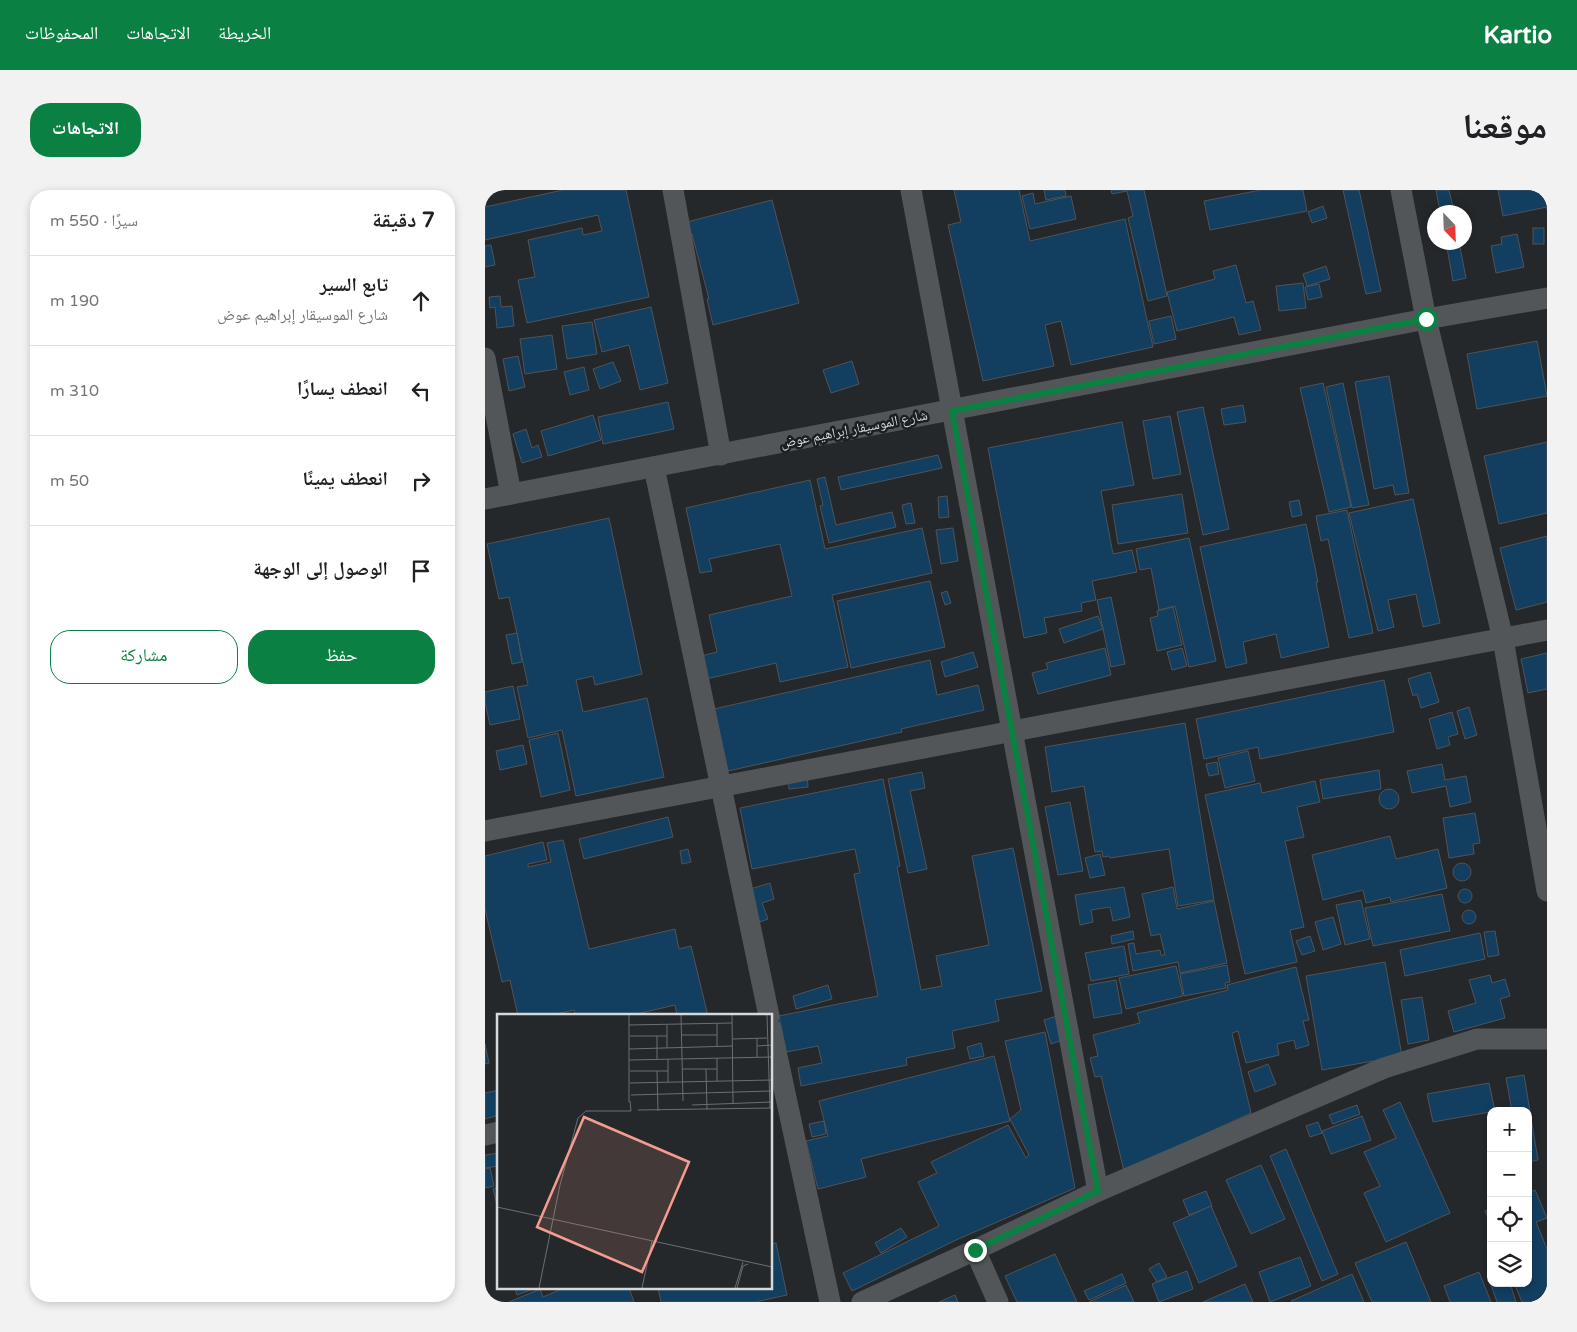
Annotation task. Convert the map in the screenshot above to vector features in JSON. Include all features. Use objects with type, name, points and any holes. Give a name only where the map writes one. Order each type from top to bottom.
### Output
[{"type":"street","points":[[673,190],[721,455]]},
{"type":"street","points":[[911,190],[1098,1191]]},
{"type":"street","points":[[1401,190],[1426,319],[1503,639],[1547,891]]},
{"type":"street","name":"شارع الموسيقار إبراهيم عوض","points":[[485,500],[1426,319],[1547,298]]},
{"type":"street","points":[[485,358],[511,494]]},
{"type":"street","points":[[654,467],[769,1014]]},
{"type":"street","points":[[485,831],[1547,630]]},
{"type":"street","points":[[862,1302],[1098,1191],[1384,1068],[1477,1039],[1547,1039]]},
{"type":"street","points":[[773,1045],[777,1080],[830,1302]]},
{"type":"street","points":[[975,1250],[998,1302]]},
{"type":"building","points":[[563,190],[626,190],[649,297],[527,323],[518,280],[535,277],[528,240],[582,228],[583,235],[602,231],[598,215],[485,240],[485,207]]},
{"type":"building","points":[[954,190],[1019,190],[1030,241],[1125,219],[1153,347],[1071,365],[1061,321],[1045,325],[1054,366],[983,381],[948,225],[961,222]]},
{"type":"building","points":[[1044,190],[1065,190],[1066,196],[1046,200]]},
{"type":"building","points":[[1111,190],[1144,190],[1167,296],[1148,301],[1128,218],[1133,216],[1127,191],[1112,194]]},
{"type":"building","points":[[1261,190],[1303,190],[1307,211],[1210,230],[1204,201]]},
{"type":"building","points":[[1343,190],[1359,190],[1381,291],[1366,294]]},
{"type":"building","points":[[1436,190],[1449,190],[1452,205],[1439,205]]},
{"type":"building","points":[[1498,190],[1547,190],[1547,207],[1503,216]]},
{"type":"building","points":[[1033,193],[1035,204],[1071,196],[1076,219],[1030,229],[1022,196]]},
{"type":"building","points":[[772,200],[799,303],[713,325],[707,299],[709,299],[692,234],[690,235],[687,222]]},
{"type":"building","points":[[1323,206],[1327,218],[1312,223],[1308,212]]},
{"type":"building","points":[[1533,228],[1544,228],[1544,244],[1533,244]]},
{"type":"building","points":[[1517,234],[1524,267],[1496,273],[1491,246],[1502,244],[1501,237]]},
{"type":"building","points":[[491,245],[495,265],[485,267],[485,246]]},
{"type":"building","points":[[1447,250],[1461,250],[1466,278],[1453,281]]},
{"type":"building","points":[[1236,265],[1246,303],[1253,301],[1261,330],[1239,335],[1234,317],[1177,331],[1167,292],[1215,279],[1213,271]]},
{"type":"building","points":[[1326,266],[1330,279],[1307,286],[1303,274]]},
{"type":"building","points":[[1303,283],[1306,308],[1279,311],[1276,286]]},
{"type":"building","points":[[1319,284],[1322,297],[1308,300],[1305,287]]},
{"type":"building","points":[[500,296],[501,307],[512,306],[514,326],[497,328],[495,307],[490,308],[489,297]]},
{"type":"building","points":[[651,307],[668,383],[640,390],[629,345],[602,352],[594,320]]},
{"type":"building","points":[[1171,316],[1176,339],[1154,344],[1149,321]]},
{"type":"building","points":[[592,322],[597,354],[567,359],[562,326]]},
{"type":"building","points":[[552,335],[557,369],[525,374],[520,339]]},
{"type":"building","points":[[1537,341],[1547,396],[1477,409],[1467,354]]},
{"type":"building","points":[[518,356],[525,387],[509,391],[503,359]]},
{"type":"building","points":[[852,361],[859,384],[831,393],[823,370]]},
{"type":"building","points":[[613,362],[621,381],[600,389],[593,369]]},
{"type":"building","points":[[584,367],[589,390],[570,395],[564,372]]},
{"type":"building","points":[[1389,376],[1409,493],[1395,495],[1393,485],[1374,489],[1355,382]]},
{"type":"building","points":[[1323,383],[1351,507],[1329,512],[1300,388]]},
{"type":"building","points":[[1343,383],[1369,505],[1352,508],[1326,387]]},
{"type":"building","points":[[668,402],[674,429],[603,444],[598,417]]},
{"type":"building","points":[[1243,405],[1246,422],[1224,425],[1221,409]]},
{"type":"building","points":[[1203,407],[1229,529],[1203,535],[1177,412]]},
{"type":"building","points":[[593,415],[601,440],[548,456],[541,431]]},
{"type":"building","points":[[1170,416],[1181,474],[1153,479],[1143,421]]},
{"type":"building","points":[[1122,422],[1134,485],[1101,491],[1113,554],[1132,550],[1137,572],[1092,581],[1096,600],[1081,603],[1082,611],[1044,618],[1047,633],[1024,638],[988,448]]},
{"type":"building","points":[[526,429],[532,448],[538,445],[542,457],[522,463],[513,434]]},
{"type":"building","points":[[1547,442],[1547,513],[1499,524],[1484,456]]},
{"type":"building","points":[[938,455],[942,468],[841,490],[838,477]]},
{"type":"building","points":[[825,477],[836,525],[892,512],[896,527],[829,543],[820,506],[823,505],[817,479]]},
{"type":"building","points":[[810,480],[825,549],[922,528],[932,573],[832,595],[848,667],[780,682],[776,663],[706,679],[701,656],[717,652],[709,615],[792,596],[780,544],[709,559],[712,571],[700,573],[686,508]]},
{"type":"building","points":[[1182,494],[1188,533],[1118,544],[1112,505]]},
{"type":"building","points":[[947,496],[949,517],[939,518],[938,497]]},
{"type":"building","points":[[1413,499],[1440,623],[1423,627],[1416,594],[1388,600],[1394,627],[1378,631],[1349,513]]},
{"type":"building","points":[[1299,500],[1302,515],[1292,517],[1289,502]]},
{"type":"building","points":[[911,503],[915,523],[906,524],[902,505]]},
{"type":"building","points":[[1347,510],[1373,633],[1349,638],[1328,539],[1321,541],[1316,516]]},
{"type":"building","points":[[609,518],[642,674],[595,685],[593,676],[576,680],[583,712],[647,698],[664,777],[576,796],[562,730],[528,738],[517,687],[528,685],[509,597],[499,599],[487,544]]},
{"type":"building","points":[[1306,524],[1329,647],[1281,658],[1276,634],[1243,642],[1247,663],[1226,668],[1200,547]]},
{"type":"building","points":[[953,528],[958,561],[941,564],[936,530]]},
{"type":"building","points":[[1547,536],[1547,602],[1516,610],[1500,548]]},
{"type":"building","points":[[1189,538],[1216,661],[1189,667],[1175,606],[1159,610],[1151,568],[1140,570],[1136,549]]},
{"type":"building","points":[[930,581],[945,647],[851,668],[837,601]]},
{"type":"building","points":[[947,591],[951,603],[945,605],[941,593]]},
{"type":"building","points":[[1111,597],[1125,664],[1111,667],[1097,600]]},
{"type":"building","points":[[1173,607],[1182,645],[1157,651],[1150,618],[1158,616],[1157,611]]},
{"type":"building","points":[[1098,616],[1103,629],[1064,643],[1059,629]]},
{"type":"building","points":[[517,633],[522,662],[512,664],[506,635]]},
{"type":"building","points":[[1105,648],[1111,675],[1038,694],[1032,673],[1048,669],[1046,663]]},
{"type":"building","points":[[1182,648],[1187,666],[1172,670],[1167,652]]},
{"type":"building","points":[[973,652],[978,667],[945,677],[941,662]]},
{"type":"building","points":[[1547,653],[1547,689],[1528,693],[1521,659]]},
{"type":"building","points":[[930,660],[937,695],[978,685],[984,710],[901,729],[902,732],[728,771],[714,709]]},
{"type":"building","points":[[1430,672],[1439,702],[1421,708],[1417,694],[1413,696],[1408,679]]},
{"type":"building","points":[[1384,680],[1394,732],[1260,759],[1258,747],[1204,759],[1196,719]]},
{"type":"building","points":[[513,686],[520,719],[490,725],[485,692]]},
{"type":"building","points":[[1469,707],[1477,735],[1465,739],[1457,711]]},
{"type":"building","points":[[1452,712],[1458,734],[1448,737],[1450,745],[1437,749],[1429,719]]},
{"type":"building","points":[[1185,723],[1214,900],[1178,906],[1169,849],[1110,858],[1109,856],[1103,857],[1102,851],[1095,852],[1084,786],[1052,792],[1045,747]]},
{"type":"building","points":[[558,733],[570,790],[541,797],[529,740]]},
{"type":"building","points":[[523,745],[527,764],[500,770],[496,751]]},
{"type":"building","points":[[1248,751],[1255,781],[1225,788],[1218,758]]},
{"type":"building","points":[[1217,762],[1219,774],[1209,776],[1206,764]]},
{"type":"building","points":[[1442,764],[1445,780],[1466,776],[1471,802],[1450,807],[1446,786],[1412,793],[1407,771]]},
{"type":"building","points":[[1379,770],[1381,789],[1323,799],[1320,780]]},
{"type":"building","points":[[922,772],[925,788],[910,791],[927,869],[908,873],[888,779]]},
{"type":"building","points":[[807,774],[808,787],[789,789],[788,775]]},
{"type":"building","points":[[883,779],[900,866],[897,867],[921,990],[942,986],[936,956],[989,945],[972,856],[1013,848],[1042,991],[995,1000],[999,1021],[952,1031],[955,1048],[906,1058],[907,1065],[801,1086],[798,1068],[822,1063],[818,1046],[786,1052],[779,1016],[878,996],[854,874],[860,873],[855,849],[752,869],[740,808]]},
{"type":"building","points":[[1315,781],[1320,802],[1297,807],[1304,837],[1285,841],[1304,927],[1290,930],[1297,962],[1245,974],[1205,795],[1260,783],[1262,793]]},
{"type":"building","points":[[1385,789],[1393,789],[1399,795],[1399,803],[1393,809],[1385,809],[1379,803],[1379,795]]},
{"type":"building","points":[[1070,802],[1083,871],[1058,875],[1045,807]]},
{"type":"building","points":[[1475,813],[1480,843],[1473,844],[1474,854],[1449,858],[1443,818]]},
{"type":"building","points":[[668,817],[673,837],[584,859],[579,839]]},
{"type":"building","points":[[1390,836],[1396,859],[1438,849],[1447,888],[1391,902],[1390,897],[1366,903],[1363,890],[1323,900],[1312,855]]},
{"type":"building","points":[[563,840],[589,949],[675,929],[679,949],[691,946],[708,1014],[677,1014],[675,1005],[637,1014],[575,1014],[574,1010],[556,1014],[518,1014],[510,980],[502,982],[485,909],[485,856],[543,842],[547,860],[528,864],[528,867],[551,862],[547,843]]},
{"type":"building","points":[[688,849],[691,862],[682,864],[680,851]]},
{"type":"building","points":[[1100,854],[1105,875],[1090,878],[1085,858]]},
{"type":"building","points":[[1462,863],[1468,866],[1471,872],[1468,878],[1462,881],[1456,878],[1453,872],[1456,866]]},
{"type":"building","points":[[770,883],[774,899],[762,903],[768,919],[757,923],[747,890]]},
{"type":"building","points":[[1124,887],[1130,917],[1113,921],[1110,907],[1091,910],[1093,922],[1080,925],[1075,895]]},
{"type":"building","points":[[1173,887],[1177,909],[1214,901],[1227,963],[1180,973],[1178,962],[1133,971],[1128,944],[1134,943],[1136,954],[1160,950],[1161,955],[1165,955],[1160,934],[1151,936],[1142,894]]},
{"type":"building","points":[[1462,889],[1468,889],[1472,896],[1468,903],[1462,903],[1458,899],[1458,893]]},
{"type":"building","points":[[1442,894],[1450,931],[1373,946],[1365,908]]},
{"type":"building","points":[[1361,900],[1370,939],[1345,945],[1336,905]]},
{"type":"building","points":[[1469,910],[1474,912],[1476,917],[1474,922],[1469,924],[1464,922],[1462,917],[1464,912]]},
{"type":"building","points":[[1333,917],[1341,944],[1323,950],[1315,922]]},
{"type":"building","points":[[1133,931],[1134,939],[1112,944],[1111,936]]},
{"type":"building","points":[[1495,931],[1499,955],[1488,957],[1484,932]]},
{"type":"building","points":[[1480,933],[1485,959],[1405,976],[1400,950]]},
{"type":"building","points":[[1310,936],[1315,951],[1302,955],[1296,941]]},
{"type":"building","points":[[1124,946],[1129,974],[1091,981],[1085,953]]},
{"type":"building","points":[[1385,962],[1402,1056],[1322,1070],[1306,976]]},
{"type":"building","points":[[1227,965],[1230,982],[1225,983],[1226,988],[1184,996],[1180,974]]},
{"type":"building","points":[[1176,966],[1183,996],[1126,1009],[1119,978]]},
{"type":"building","points":[[1296,967],[1309,1020],[1303,1021],[1309,1045],[1296,1049],[1294,1040],[1277,1044],[1279,1055],[1246,1063],[1238,1031],[1232,1033],[1251,1113],[1124,1171],[1101,1076],[1095,1077],[1090,1058],[1098,1056],[1093,1035],[1140,1023],[1137,1013],[1228,990],[1227,985]]},
{"type":"building","points":[[1490,975],[1492,983],[1505,979],[1510,996],[1500,999],[1505,1018],[1454,1032],[1448,1011],[1476,1003],[1469,980]]},
{"type":"building","points":[[1116,980],[1122,1013],[1094,1018],[1088,985]]},
{"type":"building","points":[[828,985],[832,999],[796,1009],[793,996]]},
{"type":"building","points":[[1422,997],[1429,1040],[1408,1044],[1401,1000]]},
{"type":"building","points":[[1057,1016],[1063,1040],[1051,1044],[1044,1020]]},
{"type":"building","points":[[1045,1032],[1075,1188],[956,1240],[852,1291],[843,1273],[939,1226],[918,1182],[937,1173],[931,1162],[1008,1125],[1026,1158],[1029,1155],[1010,1119],[1021,1110],[1005,1041]]},
{"type":"building","points":[[981,1043],[984,1056],[970,1059],[967,1047]]},
{"type":"building","points":[[485,1044],[489,1063],[485,1064]]},
{"type":"building","points":[[994,1056],[1010,1121],[861,1159],[866,1177],[818,1189],[806,1141],[828,1136],[819,1101]]},
{"type":"building","points":[[1268,1064],[1276,1084],[1255,1092],[1248,1072]]},
{"type":"building","points":[[1524,1075],[1529,1107],[1511,1107],[1506,1078]]},
{"type":"building","points":[[1489,1083],[1494,1107],[1487,1107],[1487,1112],[1433,1122],[1427,1094]]},
{"type":"building","points":[[497,1090],[497,1116],[485,1119],[485,1093]]},
{"type":"building","points":[[1400,1102],[1450,1213],[1386,1242],[1364,1193],[1380,1186],[1364,1152],[1396,1138],[1383,1110]]},
{"type":"building","points":[[1357,1105],[1360,1114],[1333,1124],[1329,1115]]},
{"type":"building","points":[[1362,1116],[1371,1140],[1331,1154],[1322,1131]]},
{"type":"building","points":[[824,1121],[826,1134],[812,1137],[809,1124]]},
{"type":"building","points":[[1318,1122],[1322,1133],[1310,1137],[1306,1126]]},
{"type":"building","points":[[1532,1124],[1538,1160],[1532,1161]]},
{"type":"building","points":[[1286,1149],[1338,1274],[1322,1281],[1270,1156]]},
{"type":"building","points":[[497,1153],[497,1166],[485,1168],[485,1155]]},
{"type":"building","points":[[1261,1165],[1285,1219],[1251,1234],[1226,1180]]},
{"type":"building","points":[[490,1168],[494,1186],[485,1188],[485,1169]]},
{"type":"building","points":[[497,1188],[496,1201],[493,1189]]},
{"type":"building","points":[[1535,1190],[1547,1218],[1536,1222],[1547,1249],[1547,1302],[1522,1302],[1516,1287],[1532,1287],[1532,1191]]},
{"type":"building","points":[[1206,1191],[1212,1206],[1189,1215],[1183,1200]]},
{"type":"building","points":[[1211,1206],[1237,1266],[1199,1283],[1173,1223]]},
{"type":"building","points":[[901,1228],[907,1237],[881,1253],[875,1243]]},
{"type":"building","points":[[1406,1242],[1431,1302],[1372,1302],[1355,1263]]},
{"type":"building","points":[[776,1243],[787,1295],[755,1302],[661,1302],[658,1290],[773,1290],[773,1244]]},
{"type":"building","points":[[1055,1254],[1077,1302],[1017,1302],[1005,1276]]},
{"type":"building","points":[[1300,1257],[1311,1286],[1270,1302],[1259,1272]]},
{"type":"building","points":[[1159,1263],[1167,1277],[1157,1282],[1149,1269]]},
{"type":"building","points":[[1187,1271],[1193,1289],[1159,1302],[1152,1284]]},
{"type":"building","points":[[1479,1272],[1491,1302],[1450,1302],[1444,1286]]},
{"type":"building","points":[[1122,1274],[1126,1283],[1089,1300],[1084,1291]]},
{"type":"building","points":[[1352,1274],[1364,1302],[1291,1301]]},
{"type":"building","points":[[1245,1284],[1253,1302],[1203,1302]]},
{"type":"building","points":[[1126,1285],[1134,1302],[1089,1302]]},
{"type":"building","points":[[1492,1287],[1511,1287],[1516,1302],[1497,1302]]},
{"type":"building","points":[[516,1290],[531,1290],[517,1295]]},
{"type":"building","points":[[538,1290],[540,1290],[543,1297],[559,1290],[630,1290],[634,1302],[509,1302]]},
{"type":"building","points":[[955,1295],[958,1302],[939,1302]]},
{"type":"route","points":[[975,1250],[1098,1191],[952,411],[1426,319]]}]
